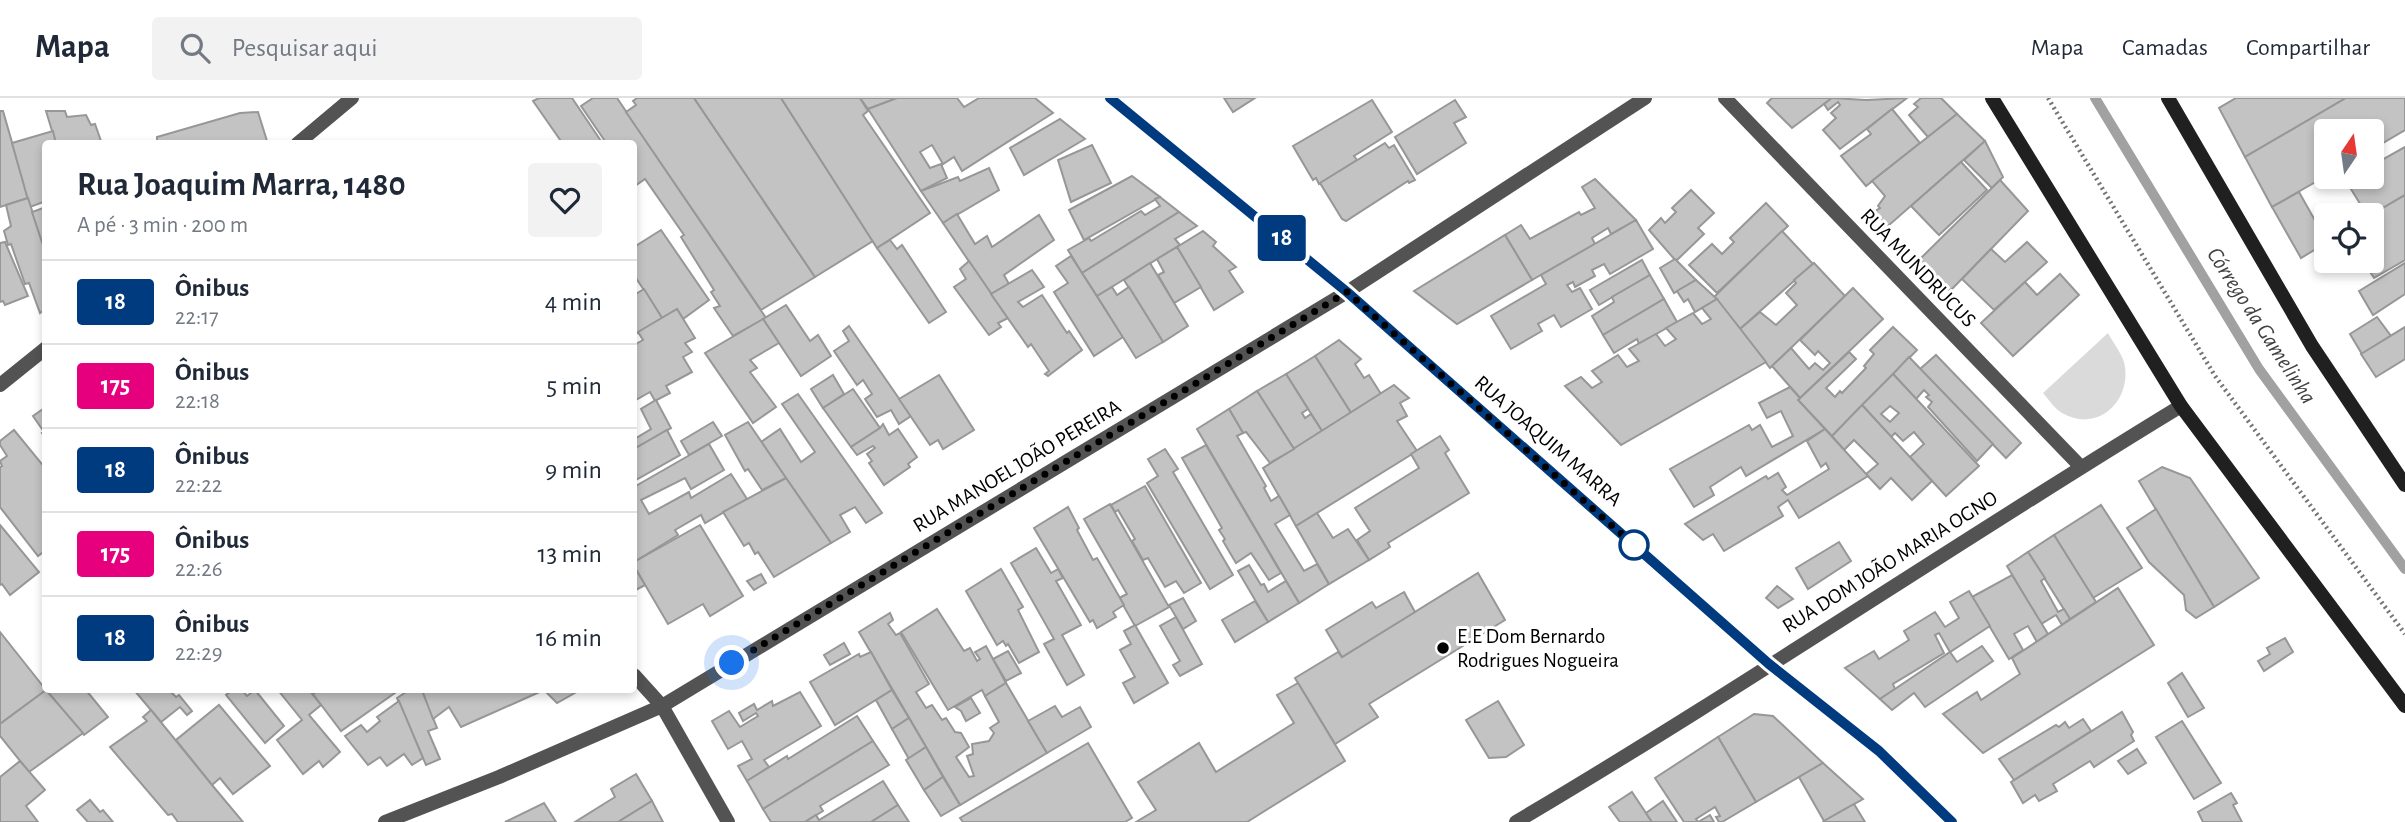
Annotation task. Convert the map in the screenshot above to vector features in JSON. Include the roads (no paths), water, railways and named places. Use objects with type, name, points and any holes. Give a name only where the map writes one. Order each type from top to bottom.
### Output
[{"type":"main road","points":[[1992,98],[2181,406],[2405,706]]},
{"type":"main road","points":[[2168,98],[2312,346],[2405,485]]},
{"type":"street","points":[[302,140],[352,98]]},
{"type":"street","name":"RUA JOAQUIM MARRA","points":[[1110,98],[1347,292],[1769,664],[1879,751],[1952,822]]},
{"type":"street","name":"RUA MANOEL JOÃO PEREIRA","points":[[385,822],[499,777],[662,706],[1347,292],[1645,98]]},
{"type":"street","name":"RUA MUNDRUCUS","points":[[1726,98],[2081,467]]},
{"type":"street","points":[[0,385],[42,351]]},
{"type":"street","name":"RUA DOM JOÃO MARIA OGNO","points":[[1516,822],[1600,772],[2181,406]]},
{"type":"street","points":[[637,678],[662,706],[728,822]]},
{"type":"waterway","name":"Córrego da Gamelinha","points":[[2095,98],[2259,369],[2405,569]]},
{"type":"place","name":"E.E Dom Bernardo Rodrigues Nogueira","points":[[1443,648]]}]
